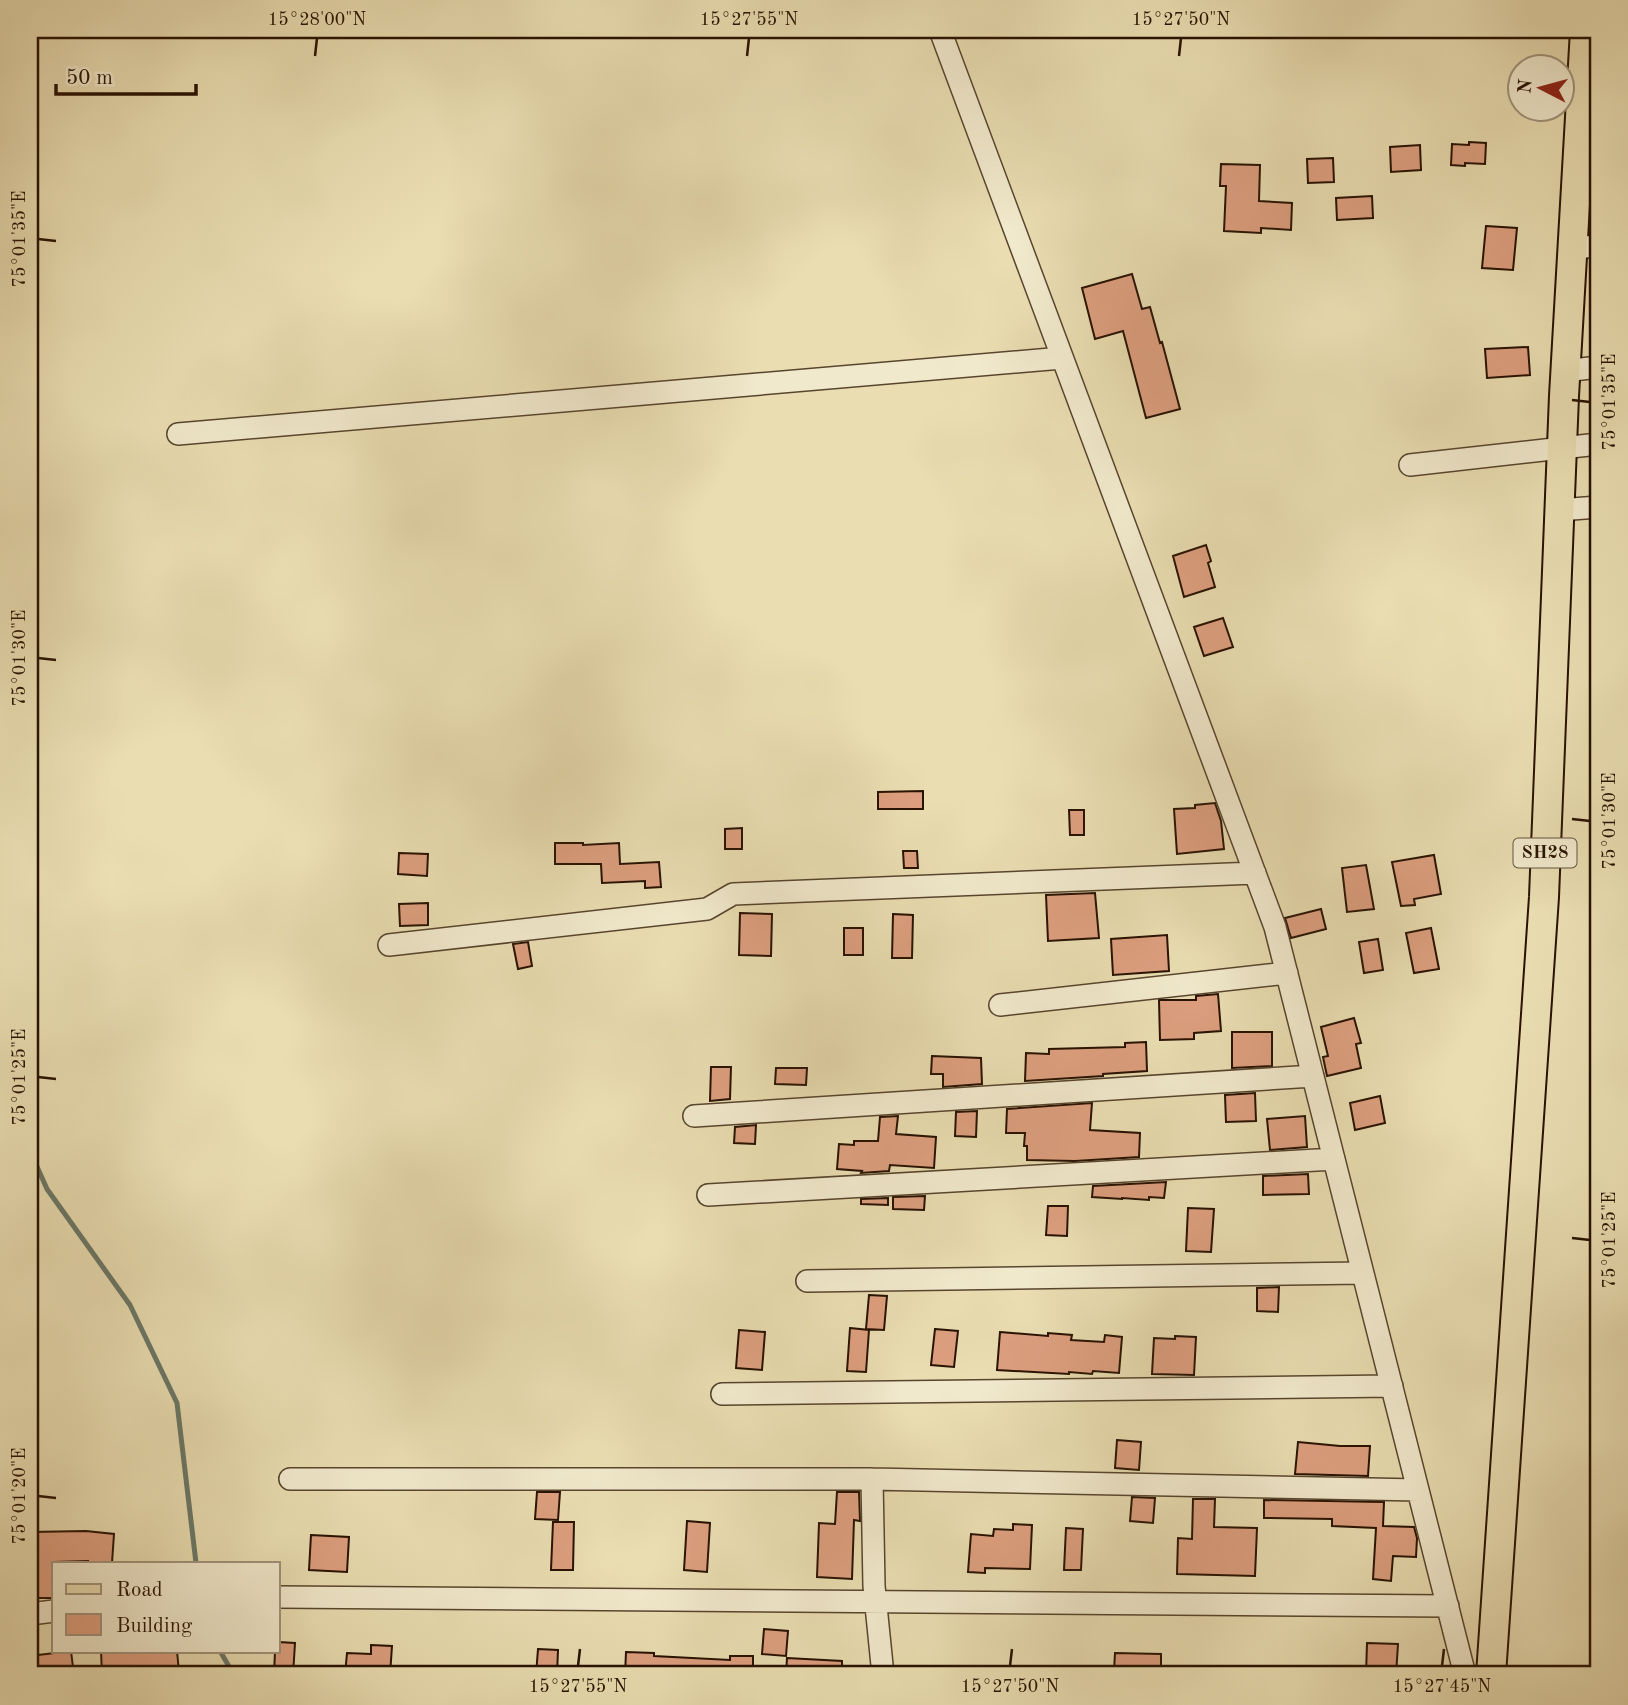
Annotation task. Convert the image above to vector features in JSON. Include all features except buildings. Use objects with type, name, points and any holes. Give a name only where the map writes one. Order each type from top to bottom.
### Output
[{"type":"main road","name":"SH28","points":[[1491,1675],[1544,897],[1565,371],[1585,247],[1590,85],[1585,30]]},
{"type":"street","points":[[940,30],[1275,927],[1465,1675]]},
{"type":"street","points":[[178,434],[1062,358]]},
{"type":"street","points":[[1565,371],[1598,367]]},
{"type":"street","points":[[1410,465],[1598,443]]},
{"type":"street","points":[[1559,510],[1598,507]]},
{"type":"street","points":[[389,945],[707,909],[733,894],[1255,873]]},
{"type":"street","points":[[1000,1005],[1287,973]]},
{"type":"street","points":[[694,1116],[1313,1076]]},
{"type":"street","points":[[708,1195],[1334,1159]]},
{"type":"street","points":[[807,1281],[1363,1273]]},
{"type":"street","points":[[722,1394],[1392,1386]]},
{"type":"street","points":[[290,1479],[872,1479],[1418,1490]]},
{"type":"street","points":[[872,1479],[874,1586],[883,1675]]},
{"type":"street","points":[[280,1597],[1448,1606]]},
{"type":"street","points":[[30,1614],[52,1611]]},
{"type":"waterway","points":[[30,1151],[47,1189],[130,1305],[177,1403],[196,1562]]},
{"type":"waterway","points":[[221,1652],[234,1675]]}]
